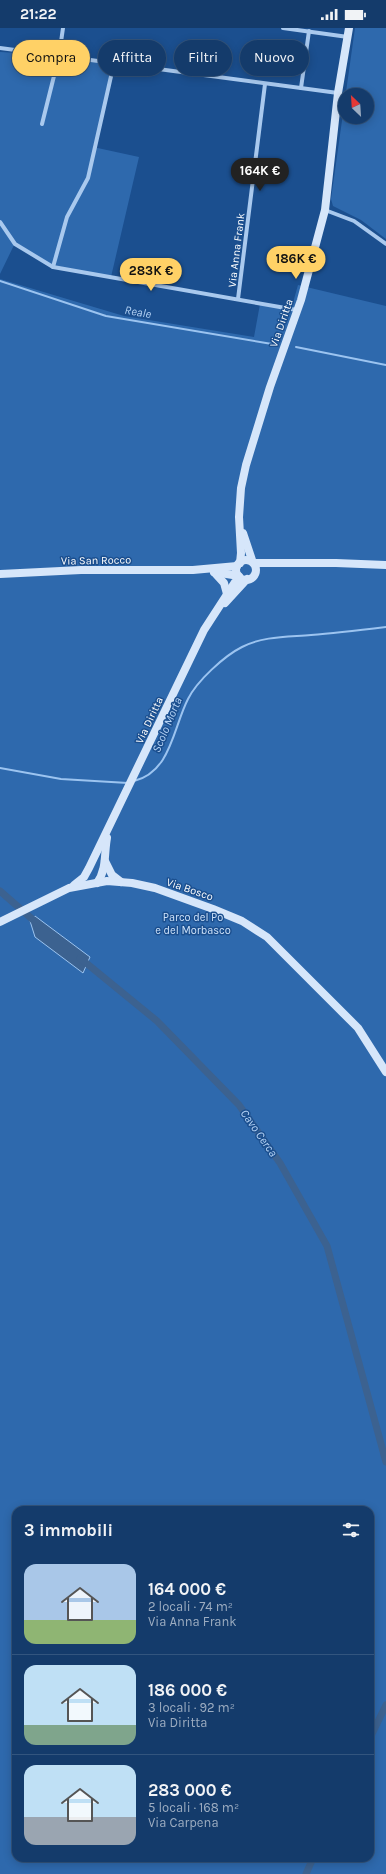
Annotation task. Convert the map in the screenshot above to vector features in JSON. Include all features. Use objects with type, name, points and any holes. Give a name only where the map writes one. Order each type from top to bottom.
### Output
[{"type":"street","points":[[61,40],[63,28]]},
{"type":"street","points":[[283,28],[348,37]]},
{"type":"street","name":"Via Diritta","points":[[339,88],[349,28]]},
{"type":"street","points":[[301,88],[308,32]]},
{"type":"street","points":[[0,48],[12,50]]},
{"type":"street","points":[[166,70],[338,93]]},
{"type":"street","points":[[42,124],[54,76]]},
{"type":"street","points":[[53,267],[67,217],[88,178],[111,76]]},
{"type":"street","name":"Via Anna Frank","points":[[238,299],[265,84]]},
{"type":"street","name":"Via Diritta","points":[[255,567],[241,527],[239,516],[241,488],[246,465],[270,387],[298,310],[325,210],[338,93]]},
{"type":"street","points":[[325,210],[354,221],[386,244]]},
{"type":"street","points":[[0,222],[15,244],[53,267],[298,310]]},
{"type":"street","name":"Via Diritta","points":[[238,565],[241,527]]},
{"type":"street","points":[[248,560],[255,567],[253,576],[247,579],[239,576],[237,572],[238,565],[248,560]]},
{"type":"street","points":[[255,567],[277,564],[336,563],[386,565]]},
{"type":"street","name":"Via San Rocco","points":[[193,570],[238,565]]},
{"type":"street","name":"Via San Rocco","points":[[0,574],[81,570],[193,570],[239,576]]},
{"type":"street","points":[[214,572],[224,582],[227,594]]},
{"type":"street","name":"Via Diritta","points":[[69,888],[81,881],[89,868],[128,791],[211,618],[239,576]]},
{"type":"street","name":"Via Diritta","points":[[211,618],[247,579]]},
{"type":"street","name":"Via Diritta","points":[[97,883],[101,877],[105,861],[105,846],[108,831]]},
{"type":"street","points":[[105,861],[112,875],[122,883]]},
{"type":"street","points":[[89,868],[97,883]]},
{"type":"street","name":"Via Bosco","points":[[0,922],[69,888],[107,881],[155,888],[213,909],[242,921],[267,936],[358,1028],[386,1072]]},
{"type":"green space","points":[[355,28],[386,28],[386,239],[361,220],[333,206],[331,199],[342,124],[374,124],[374,88],[347,88]]},
{"type":"green space","points":[[0,52],[12,53],[12,76],[90,76],[90,61],[98,62],[98,76],[113,76],[93,147],[139,157],[111,277],[52,267],[15,243],[0,274]]},
{"type":"green space","name":"Parco del Po e del Morbasco","points":[[0,279],[124,316],[254,337],[260,304],[291,310],[298,285],[386,306],[386,1874],[0,1874]]},
{"type":"shaded area","points":[[35,916],[90,957],[83,973],[35,937],[30,921]]},
{"type":"waterway","name":"Reale","points":[[0,281],[106,316],[278,345]]},
{"type":"waterway","name":"Reale","points":[[296,347],[386,365]]},
{"type":"waterway","name":"Scolo Morta","points":[[134,781],[146,776],[156,768],[163,759],[192,692],[204,677],[227,656],[235,651],[250,643],[267,639],[386,627]]},
{"type":"waterway","name":"Scolo Morta","points":[[0,768],[61,779],[128,783]]},
{"type":"waterway","name":"Cavo Cerca","points":[[0,891],[39,925]]},
{"type":"waterway","name":"Cavo Cerca","points":[[80,958],[157,1021],[239,1105],[280,1163],[327,1246],[386,1462]]},
{"type":"waterway","name":"Cavo Cerca","points":[[374,1730],[386,1705]]},
{"type":"waterway","name":"Cavo Cerca","points":[[306,1874],[311,1862]]}]
